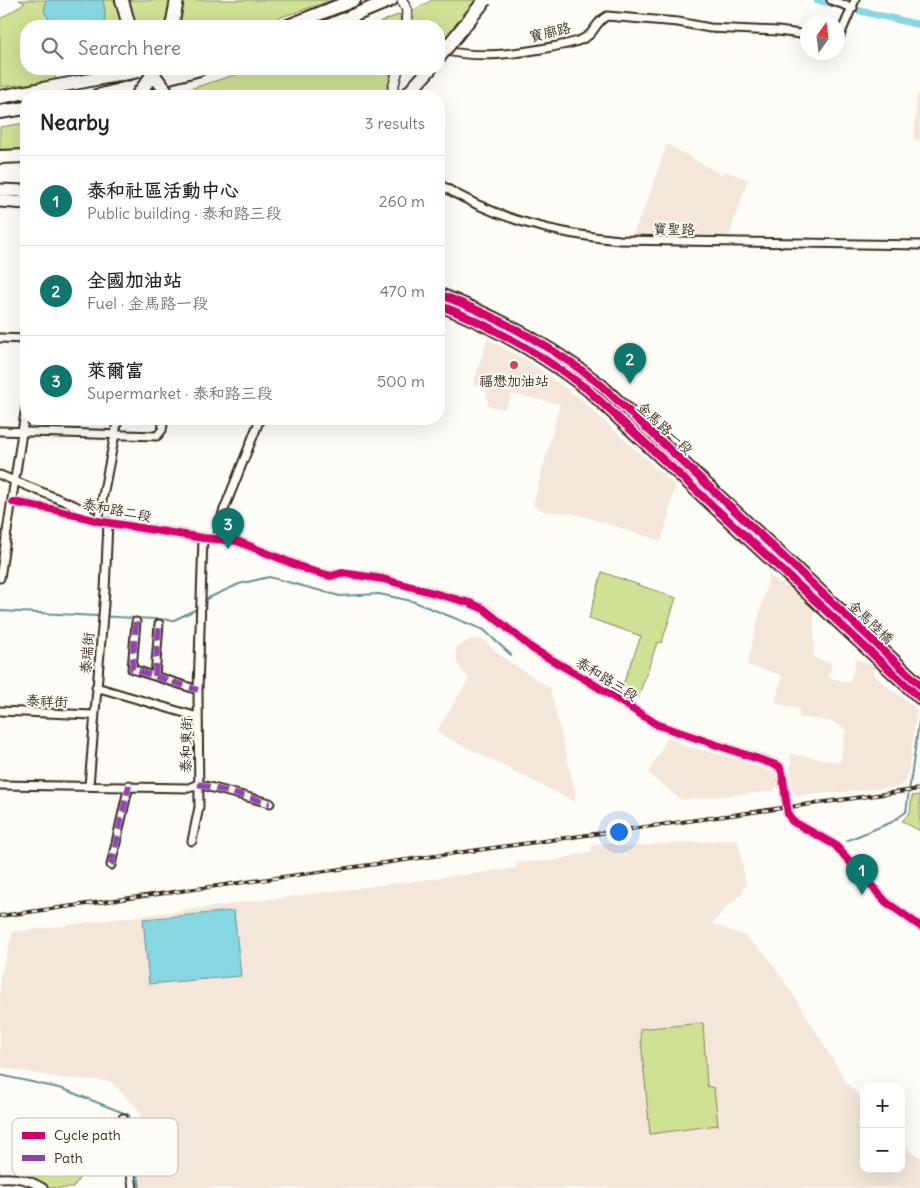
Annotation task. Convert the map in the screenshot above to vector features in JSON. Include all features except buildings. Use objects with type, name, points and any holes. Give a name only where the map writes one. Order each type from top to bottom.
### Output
[{"type":"highway","points":[[122,0],[127,20]]},
{"type":"highway","points":[[173,20],[177,0]]},
{"type":"highway","points":[[303,20],[354,0]]},
{"type":"highway","points":[[343,20],[391,0]]},
{"type":"highway","points":[[445,50],[485,0]]},
{"type":"highway","points":[[37,90],[117,75]]},
{"type":"highway","points":[[141,90],[153,75]]},
{"type":"highway","points":[[154,75],[165,90]]},
{"type":"highway","points":[[120,90],[177,75]]},
{"type":"highway","points":[[411,90],[425,75]]},
{"type":"highway","points":[[0,97],[20,93]]},
{"type":"highway","points":[[0,112],[20,109]]},
{"type":"highway","points":[[0,157],[20,156]]},
{"type":"main road","points":[[0,190],[20,191]]},
{"type":"main road","points":[[0,201],[20,203]]},
{"type":"main road","name":"金馬路一段","points":[[445,297],[510,325],[581,370],[626,408],[823,601]]},
{"type":"main road","name":"金馬路一段","points":[[445,308],[511,337],[539,354],[587,389],[823,601]]},
{"type":"main road","name":"金馬陸橋","points":[[823,601],[920,685]]},
{"type":"main road","name":"金馬陸橋","points":[[823,601],[920,698]]},
{"type":"street","points":[[402,0],[407,10],[406,20]]},
{"type":"street","points":[[831,0],[853,8]]},
{"type":"street","points":[[845,25],[855,0]]},
{"type":"street","name":"寶廍路","points":[[445,50],[463,55],[513,55],[574,42],[590,34],[598,21],[607,16],[678,22],[710,28],[800,34]]},
{"type":"street","points":[[393,90],[396,75]]},
{"type":"street","name":"寶聖路","points":[[445,187],[472,203],[510,220],[592,238],[920,245]]},
{"type":"street","points":[[0,338],[20,339]]},
{"type":"street","points":[[0,578],[13,502],[23,425]]},
{"type":"street","points":[[98,520],[116,425]]},
{"type":"street","points":[[0,431],[157,436],[162,430],[163,425]]},
{"type":"street","points":[[217,539],[223,512],[258,425]]},
{"type":"street","name":"泰和路二段","points":[[0,475],[76,506],[98,520]]},
{"type":"street","name":"泰和路二段","points":[[13,502],[108,522],[217,539]]},
{"type":"street","name":"泰瑞街","points":[[89,786],[93,715],[103,617],[108,522]]},
{"type":"street","name":"泰和東街","points":[[0,785],[129,785],[189,788],[198,784],[198,690],[203,538]]},
{"type":"street","name":"泰和路三段","points":[[217,539],[238,541],[312,571],[331,576],[342,573],[383,579],[470,602],[484,609],[533,649],[585,678],[658,726],[779,766],[782,772],[788,814],[792,821],[835,845],[886,902],[920,926]]},
{"type":"street","points":[[136,622],[132,669],[198,690]]},
{"type":"street","points":[[155,676],[159,624]]},
{"type":"street","points":[[96,687],[198,717]]},
{"type":"street","name":"泰祥街","points":[[0,711],[93,715]]},
{"type":"street","points":[[192,841],[199,807],[198,784],[270,804]]},
{"type":"street","points":[[111,865],[129,785]]},
{"type":"street","points":[[0,1178],[20,1178],[32,1181],[43,1188]]},
{"type":"shaded area","points":[[917,94],[920,95],[920,140],[914,139]]},
{"type":"shaded area","points":[[667,144],[722,175],[725,171],[748,179],[727,242],[630,240],[647,202]]},
{"type":"shaded area","points":[[487,339],[525,359],[577,396],[675,486],[662,541],[572,513],[543,511],[533,505],[560,404],[512,394],[506,407],[503,409],[488,406],[486,389],[473,385]]},
{"type":"shaded area","points":[[769,576],[788,587],[814,610],[814,658],[832,663],[828,677],[850,683],[856,659],[874,666],[874,676],[917,709],[908,774],[905,782],[897,787],[796,796],[791,787],[791,754],[840,762],[846,729],[833,722],[799,717],[799,709],[775,703],[782,675],[747,665]]},
{"type":"shaded area","points":[[471,639],[482,639],[505,659],[550,688],[575,791],[575,802],[436,732],[469,679],[457,663],[456,648]]},
{"type":"shaded area","points":[[668,737],[686,746],[730,757],[775,773],[777,781],[775,791],[682,800],[648,774]]},
{"type":"shaded area","points":[[738,839],[746,885],[743,888],[744,893],[729,904],[712,924],[743,935],[766,955],[796,999],[846,1082],[860,1097],[860,1173],[905,1173],[905,1146],[920,1157],[920,1188],[140,1188],[140,1176],[178,1176],[178,1118],[140,1118],[140,1111],[110,1081],[60,1078],[0,1067],[0,977],[13,932],[516,868],[517,862],[552,861],[592,851],[591,846],[618,841],[620,847]]},
{"type":"green space","points":[[19,0],[333,0],[272,20],[20,20],[20,75],[54,75],[57,80],[0,87],[0,19],[25,3]]},
{"type":"green space","points":[[432,0],[479,0],[445,41],[445,20],[414,20],[412,11]]},
{"type":"green space","points":[[400,14],[400,20],[386,20]]},
{"type":"green space","points":[[234,75],[391,75],[388,90],[186,90]]},
{"type":"green space","points":[[20,124],[20,152],[0,154],[0,127]]},
{"type":"green space","points":[[602,572],[676,598],[662,642],[657,643],[638,698],[631,695],[623,684],[641,636],[589,618]]},
{"type":"green space","points":[[920,795],[920,831],[902,821],[910,812],[912,796]]},
{"type":"green space","points":[[703,1023],[707,1086],[714,1088],[718,1125],[650,1134],[640,1029]]},
{"type":"green space","points":[[29,1176],[80,1176],[73,1188],[50,1188]]},
{"type":"water","points":[[46,0],[103,0],[104,20],[49,20],[44,11]]},
{"type":"water","points":[[234,911],[241,976],[149,984],[143,919]]},
{"type":"waterway","points":[[817,0],[837,5]]},
{"type":"waterway","points":[[848,8],[920,25]]},
{"type":"waterway","points":[[204,600],[239,584],[269,577],[340,596],[379,594],[412,601],[484,630],[511,655]]},
{"type":"waterway","points":[[0,611],[174,620],[199,608]]},
{"type":"waterway","points":[[846,841],[892,822],[906,812],[920,715]]},
{"type":"waterway","points":[[0,1075],[63,1089],[129,1115],[129,1118]]},
{"type":"waterway","points":[[138,1176],[140,1188]]},
{"type":"railway","points":[[0,916],[920,789]]},
{"type":"marked path","points":[[136,622],[132,669],[198,690]]},
{"type":"marked path","points":[[155,676],[159,624]]},
{"type":"marked path","points":[[198,784],[270,803]]},
{"type":"marked path","points":[[111,865],[129,785]]},
{"type":"cycle path","points":[[445,297],[482,312],[544,345],[601,385],[920,685]]},
{"type":"cycle path","points":[[445,307],[516,342],[552,364],[587,389],[920,698]]},
{"type":"cycle path","points":[[13,502],[56,510],[98,521],[203,538],[237,541],[311,571],[331,576],[342,573],[383,579],[470,603],[484,609],[533,649],[658,725],[779,766],[782,772],[788,814],[792,821],[835,845],[886,902],[920,926]]},
{"type":"place","name":"福懋加油站","points":[[514,365]]},
{"type":"place","name":"全國加油站","points":[[630,384]]},
{"type":"place","name":"萊爾富","points":[[228,549]]},
{"type":"place","name":"泰和社區活動中心","points":[[862,895]]}]
